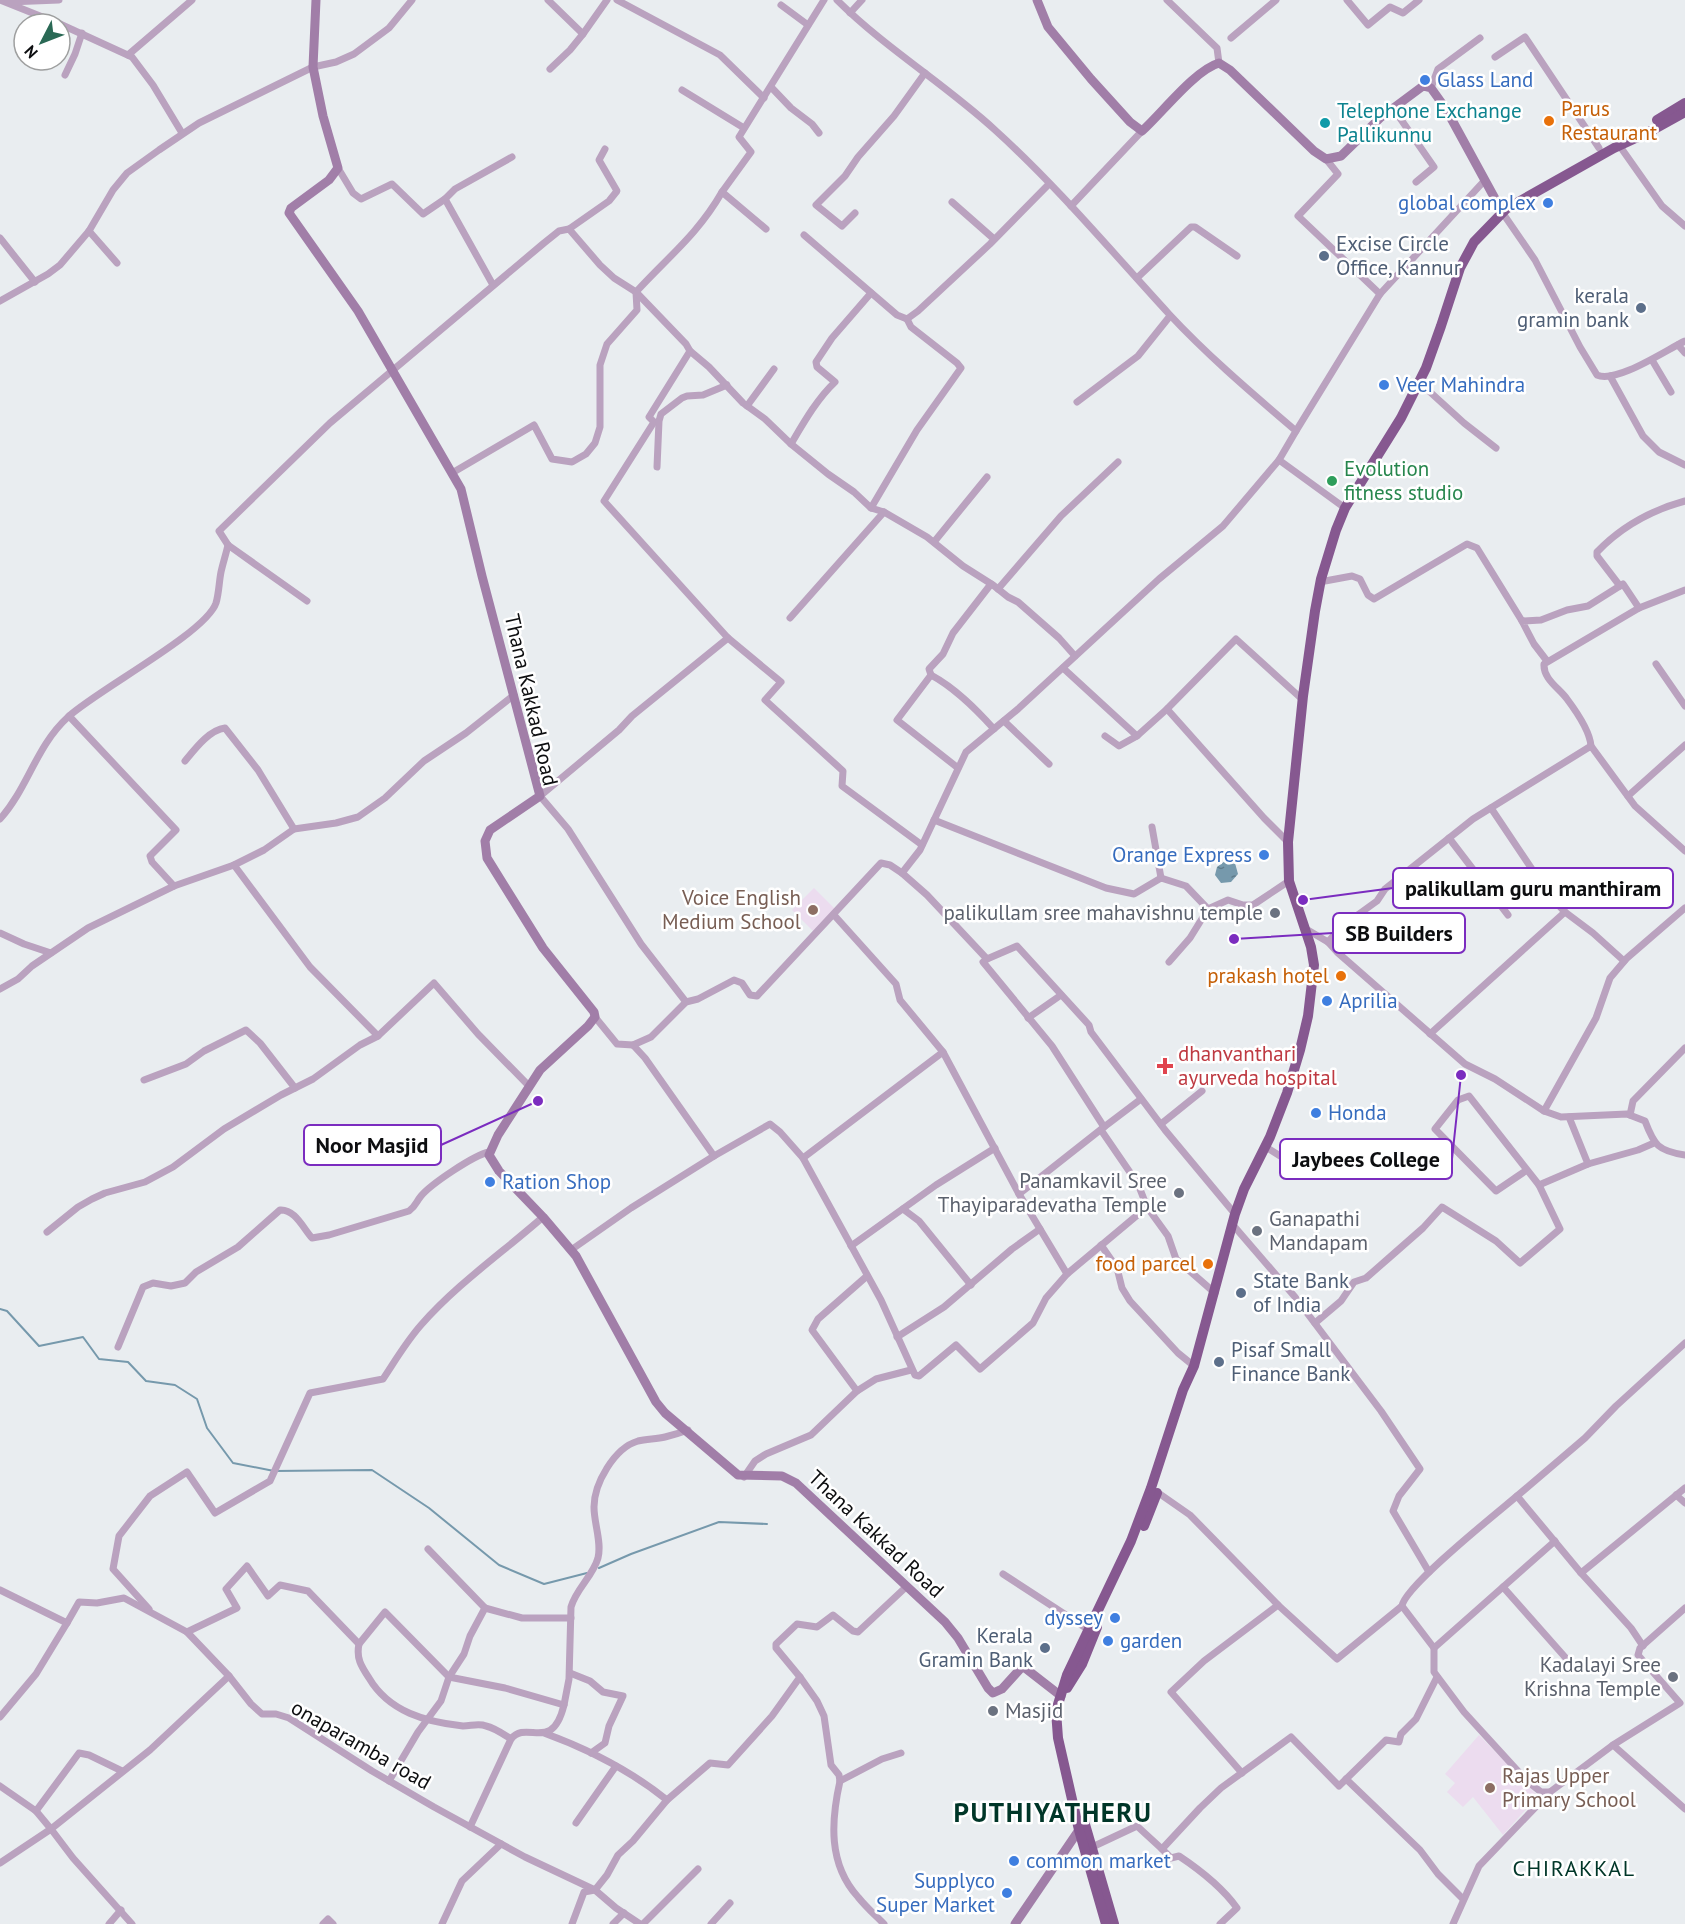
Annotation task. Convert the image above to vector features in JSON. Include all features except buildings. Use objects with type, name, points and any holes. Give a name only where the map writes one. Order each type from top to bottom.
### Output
[{"type":"highway","points":[[1107,1924],[1071,1774],[1060,1698],[1082,1664],[1150,1511],[1179,1402],[1193,1369],[1234,1220],[1244,1189],[1266,1147],[1287,1093],[1308,1016],[1314,965],[1311,947],[1289,881],[1288,842],[1303,700],[1321,579],[1345,508],[1401,418],[1418,381],[1449,277],[1468,239],[1482,222],[1501,209],[1599,148],[1656,121],[1685,103]]},
{"type":"highway","points":[[1501,209],[1685,112]]},
{"type":"highway","points":[[1114,1924],[1089,1849],[1079,1830],[1058,1738],[1060,1698],[1067,1675],[1154,1490]]},
{"type":"main road","points":[[316,0],[313,67],[323,116],[338,168]]},
{"type":"main road","points":[[1037,0],[1048,27],[1130,122],[1142,130],[1199,75],[1212,65],[1219,63],[1230,70],[1314,151],[1326,159],[1341,156],[1393,108],[1423,86],[1431,88],[1446,109],[1501,209]]},
{"type":"main road","name":"Thana Kakkad Road","points":[[338,168],[329,180],[291,208],[289,213],[358,311],[462,489],[482,576],[540,796],[490,831],[485,841],[487,858],[543,948],[594,1012],[595,1017]]},
{"type":"main road","points":[[595,1017],[548,1061],[529,1086],[489,1152],[490,1158],[499,1172],[543,1217],[576,1256],[656,1402],[665,1413],[688,1430],[732,1472],[744,1476]]},
{"type":"main road","name":"Thana Kakkad Road","points":[[744,1476],[782,1476],[796,1483],[945,1622],[958,1638],[987,1688],[993,1694],[1002,1689],[1021,1668],[1025,1668],[1060,1698]]},
{"type":"main road","points":[[1015,1924],[1079,1830]]},
{"type":"street","points":[[3,1],[59,0]]},
{"type":"street","points":[[128,55],[192,0]]},
{"type":"street","points":[[0,301],[60,265],[89,231],[113,190],[127,173],[199,123],[313,67],[336,62],[354,54],[389,28],[412,0]]},
{"type":"street","points":[[548,0],[583,34]]},
{"type":"street","points":[[550,69],[570,50],[607,0]]},
{"type":"street","points":[[617,0],[720,55],[764,98]]},
{"type":"street","points":[[452,473],[534,425],[552,459],[572,462],[586,454],[594,443],[600,426],[600,365],[607,344],[637,310],[636,292],[686,242],[708,216],[751,152],[739,137],[824,0]]},
{"type":"street","points":[[837,0],[850,13],[995,129],[1071,206],[1170,316],[1247,389],[1296,431]]},
{"type":"street","points":[[850,13],[862,0]]},
{"type":"street","points":[[1167,0],[1217,48],[1219,63]]},
{"type":"street","points":[[1231,38],[1276,0]]},
{"type":"street","points":[[1347,0],[1368,25],[1390,7],[1403,13],[1419,0]]},
{"type":"street","points":[[3,1],[30,12]]},
{"type":"street","points":[[781,5],[808,26]]},
{"type":"street","points":[[72,29],[132,57],[153,85],[182,133]]},
{"type":"street","points":[[64,75],[75,54],[82,33]]},
{"type":"street","points":[[1495,57],[1526,37],[1599,148]]},
{"type":"street","points":[[1431,88],[1438,69],[1480,38]]},
{"type":"street","points":[[855,213],[842,226],[816,205],[845,176],[858,157],[894,116],[925,73]]},
{"type":"street","points":[[771,87],[812,124],[819,134]]},
{"type":"street","points":[[682,90],[744,128]]},
{"type":"street","points":[[1393,108],[1434,167],[1416,182]]},
{"type":"street","points":[[1071,206],[1142,130]]},
{"type":"street","points":[[1619,145],[1662,206],[1685,226]]},
{"type":"street","points":[[307,601],[228,545],[219,531],[330,423],[391,370],[559,231],[569,230],[609,201],[617,191],[599,160],[605,148]]},
{"type":"street","points":[[338,168],[353,193],[361,199],[392,184],[423,214],[455,189],[512,157]]},
{"type":"street","points":[[1326,159],[1338,174],[1298,216],[1380,294]]},
{"type":"street","points":[[902,873],[922,845],[966,752],[1004,721],[1159,579],[1223,526],[1279,459],[1380,294],[1485,180]]},
{"type":"street","points":[[907,319],[994,239],[1048,184]]},
{"type":"street","points":[[722,192],[766,229]]},
{"type":"street","points":[[445,199],[493,285]]},
{"type":"street","points":[[952,202],[994,239]]},
{"type":"street","points":[[1501,209],[1535,260],[1592,369],[1600,377],[1610,376],[1652,360],[1682,343],[1685,353]]},
{"type":"street","points":[[1137,278],[1191,227],[1195,227],[1237,256]]},
{"type":"street","points":[[569,230],[607,272],[636,292],[690,351],[728,385],[747,406],[765,419],[791,444],[854,492],[871,508],[884,512],[934,542],[963,566],[1018,602],[1076,656]]},
{"type":"street","points":[[89,231],[117,263]]},
{"type":"street","points":[[804,235],[897,315],[907,319],[911,327],[961,368],[916,430],[871,508]]},
{"type":"street","points":[[0,238],[35,282]]},
{"type":"street","points":[[791,444],[805,419],[836,382],[818,367],[816,362],[832,338],[871,293]]},
{"type":"street","points":[[1077,402],[1138,356],[1170,316]]},
{"type":"street","points":[[690,351],[649,417],[654,422],[604,501],[728,638],[781,682],[765,700],[843,771],[842,786],[922,845]]},
{"type":"street","points":[[1652,360],[1671,392]]},
{"type":"street","points":[[747,406],[774,369]]},
{"type":"street","points":[[1610,376],[1643,436],[1659,452],[1685,465]]},
{"type":"street","points":[[1418,381],[1464,423],[1496,448]]},
{"type":"street","points":[[657,467],[658,421],[661,414],[687,396],[703,395],[728,385]]},
{"type":"street","points":[[1279,459],[1345,508]]},
{"type":"street","points":[[998,589],[1061,516],[1118,462]]},
{"type":"street","points":[[934,542],[987,477]]},
{"type":"street","points":[[1620,586],[1597,556],[1597,552],[1634,522],[1685,501]]},
{"type":"street","points":[[790,618],[884,512]]},
{"type":"street","points":[[1321,579],[1352,576],[1360,579],[1368,595],[1374,599],[1467,544],[1477,548],[1534,644],[1547,661]]},
{"type":"street","points":[[0,819],[20,791],[46,742],[69,716],[196,627],[216,605],[228,545]]},
{"type":"street","points":[[991,584],[953,633],[943,654],[929,669],[931,675],[976,709],[994,729]]},
{"type":"street","points":[[1522,621],[1541,620],[1567,610],[1588,606],[1623,584],[1639,608]]},
{"type":"street","points":[[1685,590],[1639,608],[1605,630],[1547,661],[1544,667],[1544,671],[1567,699],[1589,737],[1591,746],[1635,806],[1685,851]]},
{"type":"street","points":[[686,1002],[641,944],[568,829],[540,796],[619,730],[632,716],[728,638]]},
{"type":"street","points":[[1105,736],[1119,746],[1137,736],[1236,639],[1303,700]]},
{"type":"street","points":[[1656,664],[1685,706]]},
{"type":"street","points":[[1063,668],[1137,736]]},
{"type":"street","points":[[931,675],[897,720],[958,768]]},
{"type":"street","points":[[0,989],[18,979],[88,928],[174,886],[234,865],[264,850],[294,829],[336,823],[358,817],[385,798],[433,754],[466,733],[514,695]]},
{"type":"street","points":[[1167,709],[1288,842]]},
{"type":"street","points":[[69,716],[176,830],[150,856],[152,862],[174,886]]},
{"type":"street","points":[[1004,721],[1049,764]]},
{"type":"street","points":[[185,761],[197,747],[218,730],[225,728],[258,770],[294,829]]},
{"type":"street","points":[[1328,942],[1341,927],[1377,901],[1385,889],[1473,819],[1591,746]]},
{"type":"street","points":[[1628,796],[1684,746]]},
{"type":"street","points":[[1491,808],[1550,896],[1565,912],[1624,961]]},
{"type":"street","points":[[934,820],[1106,888],[1134,894],[1161,878],[1186,886],[1208,909]]},
{"type":"street","points":[[1152,826],[1161,878]]},
{"type":"street","points":[[1449,838],[1508,915]]},
{"type":"street","points":[[595,1017],[617,1044],[633,1046],[651,1037],[686,1002],[698,999],[734,980],[742,983],[750,995],[757,996],[881,863],[890,865],[902,873],[927,895],[987,959]]},
{"type":"street","points":[[234,865],[310,967],[378,1036]]},
{"type":"street","points":[[1169,962],[1191,938],[1208,909],[1228,900],[1243,905],[1253,905],[1289,881]]},
{"type":"street","points":[[1544,1111],[1596,1018],[1610,978],[1624,961],[1685,908]]},
{"type":"street","points":[[1430,1035],[1565,912]]},
{"type":"street","points":[[834,915],[896,984],[900,1000],[943,1052],[1019,1194],[1067,1274]]},
{"type":"street","points":[[1304,929],[1328,942],[1465,1064],[1495,1079],[1544,1111],[1561,1117],[1630,1115],[1645,1121],[1654,1143],[1668,1151],[1685,1155]]},
{"type":"street","points":[[0,933],[51,953]]},
{"type":"street","points":[[1215,1293],[1176,1259],[1168,1236],[1147,1207],[1138,1184],[1052,1046],[982,963],[987,959],[1017,946],[1089,1025],[1091,1032],[1380,1411],[1420,1469],[1399,1497],[1393,1511],[1429,1572]]},
{"type":"street","points":[[47,1232],[78,1207],[105,1193],[145,1182],[173,1167],[224,1129],[314,1079],[360,1045],[378,1036],[434,983],[478,1034],[529,1086]]},
{"type":"street","points":[[1028,1018],[1061,996]]},
{"type":"street","points":[[144,1080],[186,1064],[204,1051],[246,1030],[260,1043],[295,1088]]},
{"type":"street","points":[[633,1046],[651,1065],[714,1156]]},
{"type":"street","points":[[1630,1115],[1634,1101],[1685,1048]]},
{"type":"street","points":[[803,1158],[943,1052]]},
{"type":"street","points":[[1161,1124],[1203,1091]]},
{"type":"street","points":[[1315,1323],[1341,1301],[1354,1282],[1366,1278],[1423,1228],[1442,1206],[1496,1240],[1520,1263],[1560,1229],[1539,1185],[1469,1096],[1458,1100],[1435,1129],[1496,1191],[1527,1170]]},
{"type":"street","points":[[1019,1194],[1142,1099]]},
{"type":"street","points":[[1569,1117],[1588,1164]]},
{"type":"street","points":[[571,1250],[630,1208],[770,1124],[803,1158],[867,1276],[911,1370],[919,1376],[956,1345],[980,1369],[1033,1323],[1046,1298],[1067,1274],[1147,1207]]},
{"type":"street","points":[[1539,1185],[1588,1164],[1638,1150],[1654,1143]]},
{"type":"street","points":[[1266,1147],[1307,1173]]},
{"type":"street","points":[[851,1246],[936,1185],[995,1148]]},
{"type":"street","points":[[118,1347],[143,1287],[153,1283],[171,1286],[185,1283],[196,1272],[238,1247],[280,1210],[285,1209],[291,1213],[312,1238],[329,1235],[409,1211],[416,1206],[421,1196],[457,1168],[480,1154],[489,1152]]},
{"type":"street","points":[[903,1209],[919,1221],[971,1285]]},
{"type":"street","points":[[153,1613],[113,1569],[119,1536],[150,1496],[187,1472],[214,1513],[270,1481],[310,1393],[382,1379],[419,1327],[441,1304],[543,1217]]},
{"type":"street","points":[[897,1337],[944,1307],[1012,1249],[1040,1229]]},
{"type":"street","points":[[1101,1245],[1117,1268],[1122,1288],[1130,1301],[1193,1369]]},
{"type":"street","points":[[857,1391],[812,1330],[818,1319],[867,1276]]},
{"type":"street","points":[[1154,1490],[1190,1515],[1278,1605],[1338,1659],[1402,1606],[1403,1599],[1429,1572],[1585,1438],[1616,1406],[1685,1343]]},
{"type":"street","points":[[744,1476],[754,1461],[811,1435],[857,1391],[876,1380],[911,1370]]},
{"type":"street","points":[[470,1827],[511,1739],[517,1734],[544,1733],[551,1730],[558,1721],[564,1705],[570,1673],[571,1606],[574,1597],[598,1559],[595,1499],[605,1470],[617,1456],[637,1441],[665,1437],[688,1430]]},
{"type":"street","points":[[1581,1573],[1685,1488]]},
{"type":"street","points":[[1676,1495],[1685,1503]]},
{"type":"street","points":[[1517,1496],[1581,1573],[1631,1628],[1643,1646]]},
{"type":"street","points":[[1434,1648],[1555,1540]]},
{"type":"street","points":[[428,1548],[485,1608],[522,1618],[571,1618]]},
{"type":"street","points":[[186,1632],[237,1608],[226,1589],[247,1566],[268,1596],[280,1585],[308,1591],[359,1644]]},
{"type":"street","points":[[1003,1574],[1089,1630]]},
{"type":"street","points":[[884,1924],[851,1889],[834,1848],[834,1819],[840,1781],[839,1775],[831,1765],[824,1716],[817,1701],[775,1646],[784,1634],[797,1624],[817,1627],[833,1615],[853,1631],[858,1632],[906,1587]]},
{"type":"street","points":[[1503,1587],[1572,1665]]},
{"type":"street","points":[[0,1590],[67,1623],[36,1674],[0,1717]]},
{"type":"street","name":"onaparamba road","points":[[67,1623],[79,1602],[97,1603],[124,1598],[153,1613],[186,1632],[229,1676],[257,1711],[262,1714],[276,1714],[289,1718],[389,1781],[470,1827],[594,1890],[642,1924]]},
{"type":"street","points":[[1242,1773],[1171,1692],[1204,1661],[1278,1605]]},
{"type":"street","points":[[1402,1606],[1434,1648],[1434,1672],[1464,1712],[1527,1781],[1540,1792],[1550,1792]]},
{"type":"street","points":[[389,1781],[418,1732],[441,1701],[449,1677],[464,1654],[470,1636],[485,1608]]},
{"type":"street","points":[[1453,1924],[1479,1866],[1550,1792],[1614,1745],[1680,1703],[1638,1655],[1643,1646],[1685,1608]]},
{"type":"street","points":[[511,1739],[484,1725],[464,1726],[428,1720],[400,1709],[382,1696],[372,1683],[357,1658],[359,1644],[385,1612],[449,1677],[505,1688],[564,1705]]},
{"type":"street","points":[[570,1673],[590,1681],[603,1692],[623,1696],[609,1726],[605,1743],[591,1753]]},
{"type":"street","points":[[0,1863],[51,1829],[75,1808],[100,1792],[122,1771],[150,1750],[229,1676]]},
{"type":"street","points":[[572,1924],[584,1892],[594,1890],[618,1855],[633,1841],[667,1800],[710,1763],[728,1765],[772,1716],[800,1677]]},
{"type":"street","points":[[1162,1849],[1200,1808],[1291,1737],[1340,1786],[1386,1740],[1399,1742],[1401,1734],[1416,1719],[1437,1677]]},
{"type":"street","points":[[544,1733],[616,1766],[667,1800]]},
{"type":"street","points":[[1614,1745],[1685,1809]]},
{"type":"street","points":[[36,1811],[79,1753],[89,1755],[122,1771]]},
{"type":"street","points":[[840,1781],[882,1759],[901,1753]]},
{"type":"street","points":[[576,1823],[616,1766]]},
{"type":"street","points":[[1346,1779],[1420,1850],[1438,1874],[1463,1899]]},
{"type":"street","points":[[0,1786],[36,1811],[132,1924]]},
{"type":"street","points":[[1089,1849],[1137,1826],[1171,1858],[1179,1856],[1199,1869],[1230,1898],[1237,1908],[1220,1924]]},
{"type":"street","points":[[442,1924],[462,1881],[501,1844]]},
{"type":"street","points":[[642,1924],[698,1869]]},
{"type":"street","points":[[711,1924],[730,1903]]},
{"type":"street","points":[[109,1924],[121,1910]]},
{"type":"street","points":[[613,1924],[624,1913]]},
{"type":"street","points":[[323,1924],[328,1919],[333,1924]]},
{"type":"shaded area","name":"Voice English Medium School","points":[[814,888],[835,909],[813,931],[792,910]]},
{"type":"shaded area","name":"Rajas Upper Primary School","points":[[1479,1735],[1538,1796],[1503,1835],[1473,1797],[1463,1807],[1447,1792],[1455,1783],[1445,1774]]},
{"type":"water","points":[[1229,858],[1235,863],[1238,874],[1231,882],[1221,883],[1215,875],[1217,867]]},
{"type":"waterway","points":[[0,1309],[7,1311],[39,1346],[83,1337],[99,1359],[128,1362],[146,1381],[175,1385],[197,1399],[207,1428],[233,1463],[274,1471],[372,1470],[429,1508],[499,1565],[544,1584],[587,1573]]},
{"type":"waterway","points":[[599,1568],[719,1522],[767,1524]]},
{"type":"place","name":"Glass Land","points":[[1425,80]]},
{"type":"place","name":"Parus Restaurant","points":[[1549,121]]},
{"type":"place","name":"Telephone Exchange Pallikunnu","points":[[1325,123]]},
{"type":"place","name":"global complex","points":[[1548,203]]},
{"type":"place","name":"Excise Circle Office, Kannur","points":[[1324,256]]},
{"type":"place","name":"kerala gramin bank","points":[[1641,308]]},
{"type":"place","name":"Veer Mahindra","points":[[1384,385]]},
{"type":"place","name":"Evolution fitness studio","points":[[1332,481]]},
{"type":"place","name":"Orange Express","points":[[1264,855]]},
{"type":"place","name":"palikullam guru manthiram","points":[[1303,900]]},
{"type":"place","name":"Voice English Medium School","points":[[813,910]]},
{"type":"place","name":"palikullam sree mahavishnu temple","points":[[1275,913]]},
{"type":"place","name":"SB Builders","points":[[1234,939]]},
{"type":"place","name":"prakash hotel","points":[[1341,976]]},
{"type":"place","name":"Aprilia","points":[[1327,1001]]},
{"type":"place","name":"dhanvanthari ayurveda hospital","points":[[1165,1066]]},
{"type":"place","name":"Jaybees College","points":[[1461,1075]]},
{"type":"place","name":"Noor Masjid","points":[[538,1101]]},
{"type":"place","name":"Honda","points":[[1316,1113]]},
{"type":"place","name":"Ration Shop","points":[[490,1182]]},
{"type":"place","name":"Panamkavil Sree Thayiparadevatha Temple","points":[[1179,1193]]},
{"type":"place","name":"Ganapathi Mandapam","points":[[1257,1231]]},
{"type":"place","name":"food parcel","points":[[1208,1264]]},
{"type":"place","name":"State Bank of India","points":[[1241,1293]]},
{"type":"place","name":"Pisaf Small Finance Bank","points":[[1219,1362]]},
{"type":"place","name":"dyssey","points":[[1115,1618]]},
{"type":"place","name":"garden","points":[[1108,1641]]},
{"type":"place","name":"Kerala Gramin Bank","points":[[1045,1648]]},
{"type":"place","name":"Kadalayi Sree Krishna Temple","points":[[1673,1677]]},
{"type":"place","name":"Masjid","points":[[993,1711]]},
{"type":"place","name":"Rajas Upper Primary School","points":[[1490,1788]]},
{"type":"place","name":"common market","points":[[1014,1861]]},
{"type":"place","name":"Supplyco Super Market","points":[[1007,1893]]},
{"type":"district","name":"PUTHIYATHERU","points":[[1053,1813]]},
{"type":"district","name":"CHIRAKKAL","points":[[1574,1868]]}]
